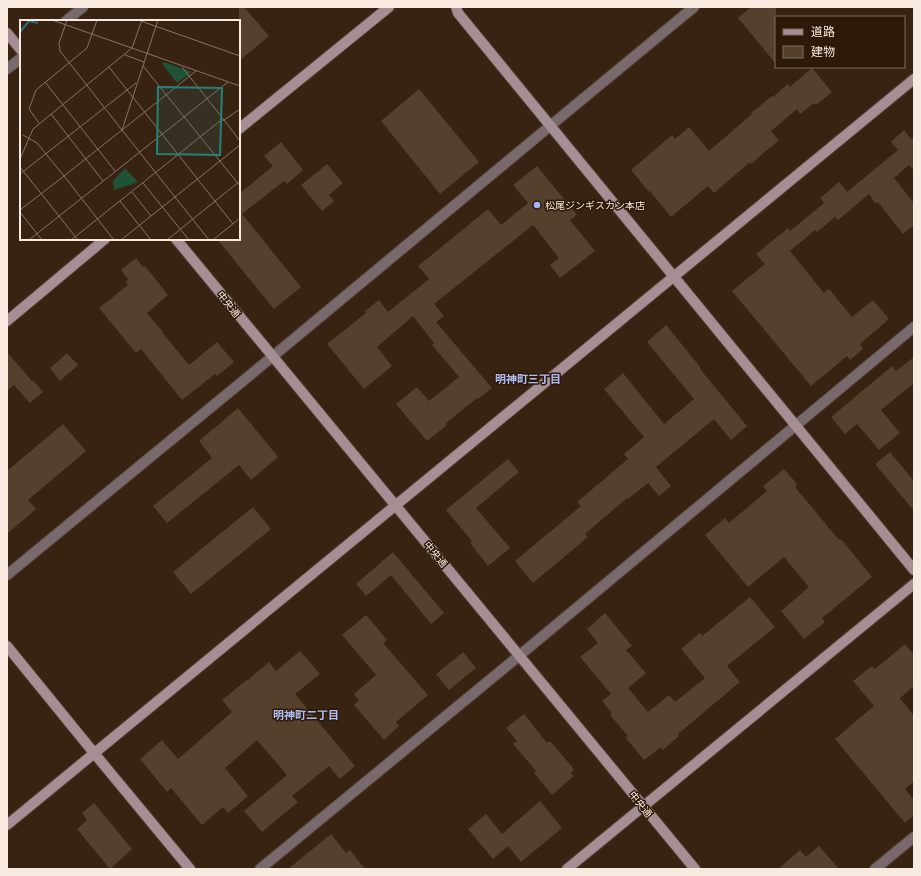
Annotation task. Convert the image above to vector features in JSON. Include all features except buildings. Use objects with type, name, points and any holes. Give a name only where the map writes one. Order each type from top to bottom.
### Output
[{"type":"street","points":[[67,20],[83,7]]},
{"type":"street","points":[[240,128],[389,7]]},
{"type":"street","points":[[456,7],[458,13],[914,570]]},
{"type":"street","points":[[7,575],[694,7]]},
{"type":"street","points":[[7,33],[20,49]]},
{"type":"street","points":[[7,69],[20,59]]},
{"type":"street","points":[[7,826],[914,80]]},
{"type":"street","points":[[7,320],[104,240]]},
{"type":"street","name":"中央通","points":[[177,240],[695,869]]},
{"type":"street","points":[[260,869],[914,327]]},
{"type":"street","points":[[567,869],[914,584]]},
{"type":"street","points":[[7,646],[190,869]]},
{"type":"street","points":[[875,869],[914,837]]},
{"type":"place","name":"松尾ジンギスカン本店","points":[[537,205]]},
{"type":"district","name":"明神町三丁目","points":[[528,379]]},
{"type":"district","name":"明神町二丁目","points":[[306,715]]}]
